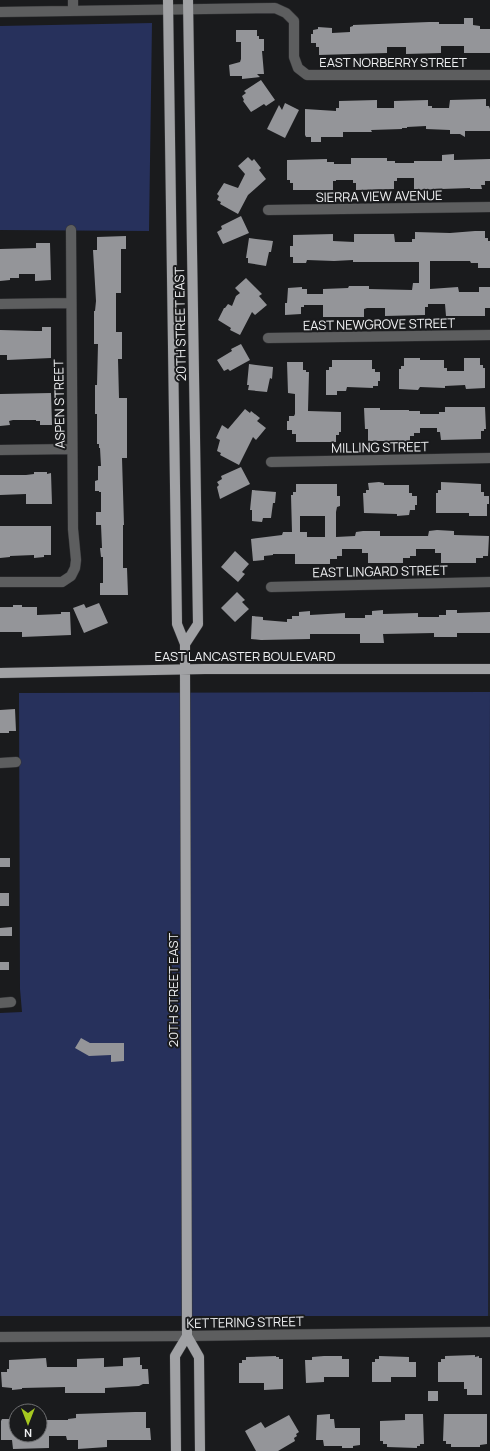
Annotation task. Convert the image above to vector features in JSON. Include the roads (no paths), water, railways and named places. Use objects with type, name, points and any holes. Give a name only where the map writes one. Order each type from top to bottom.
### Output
[{"type":"main road","name":"20TH STREET EAST","points":[[185,644],[198,624],[188,4]]},
{"type":"main road","name":"20TH STREET EAST","points":[[168,5],[177,624],[185,644],[187,1336],[199,1358],[200,1451]]},
{"type":"main road","name":"EAST LANCASTER BOULEVARD","points":[[0,672],[185,669],[490,669]]},
{"type":"main road","points":[[176,1451],[175,1356],[187,1336]]},
{"type":"street","points":[[73,0],[73,11]]},
{"type":"street","points":[[0,12],[73,11],[188,4]]},
{"type":"street","name":"EAST NORBERRY STREET","points":[[188,4],[275,8],[286,13],[294,22],[294,57],[298,68],[308,75],[490,76]]},
{"type":"street","name":"SIERRA VIEW AVENUE","points":[[268,210],[490,207]]},
{"type":"street","name":"ASPEN STREET","points":[[0,582],[62,582],[71,576],[75,568],[76,560],[73,529],[72,449],[71,230]]},
{"type":"street","points":[[0,304],[71,304]]},
{"type":"street","name":"EAST NEWGROVE STREET","points":[[268,338],[490,335]]},
{"type":"street","points":[[0,450],[72,449]]},
{"type":"street","name":"MILLING STREET","points":[[272,462],[490,458]]},
{"type":"street","name":"EAST LINGARD STREET","points":[[271,586],[490,582]]},
{"type":"street","points":[[0,763],[16,762]]},
{"type":"street","points":[[0,1002],[11,1002]]},
{"type":"street","name":"KETTERING STREET","points":[[0,1337],[490,1332]]}]
